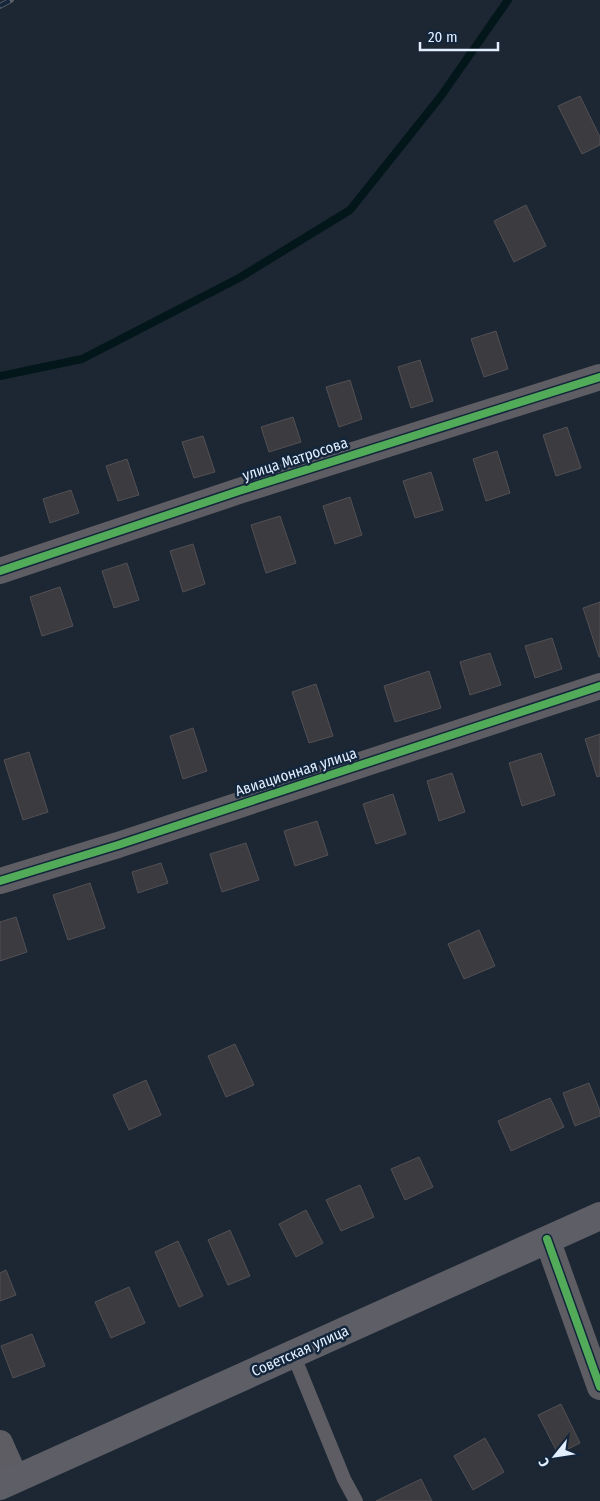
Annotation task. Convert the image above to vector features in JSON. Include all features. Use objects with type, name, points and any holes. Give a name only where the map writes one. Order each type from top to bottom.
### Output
[{"type":"main road","name":"Советская улица","points":[[8,1482],[600,1216]]},
{"type":"street","name":"улица Матросова","points":[[0,571],[239,491],[600,377]]},
{"type":"street","name":"Авиационная улица","points":[[0,881],[118,845],[600,686]]},
{"type":"street","points":[[547,1239],[600,1387]]},
{"type":"street","points":[[0,1443],[8,1482]]},
{"type":"lane","points":[[293,1354],[344,1480],[356,1501]]},
{"type":"building","points":[[580,96],[600,137],[600,145],[582,154],[558,106]]},
{"type":"building","points":[[526,205],[546,246],[514,262],[494,221]]},
{"type":"building","points":[[496,331],[508,369],[484,377],[471,339]]},
{"type":"building","points":[[420,360],[433,401],[411,408],[398,367]]},
{"type":"building","points":[[350,380],[362,419],[339,427],[326,387]]},
{"type":"building","points":[[293,417],[301,442],[269,452],[261,427]]},
{"type":"building","points":[[567,427],[581,468],[556,476],[543,435]]},
{"type":"building","points":[[203,436],[215,472],[194,478],[182,442]]},
{"type":"building","points":[[497,451],[510,493],[486,501],[473,459]]},
{"type":"building","points":[[127,459],[139,495],[118,501],[106,466]]},
{"type":"building","points":[[431,472],[443,510],[415,518],[403,481]]},
{"type":"building","points":[[71,490],[79,513],[50,523],[43,499]]},
{"type":"building","points":[[350,497],[362,535],[335,544],[323,506]]},
{"type":"building","points":[[280,516],[296,563],[266,573],[251,525]]},
{"type":"building","points":[[193,544],[205,584],[183,592],[170,551]]},
{"type":"building","points":[[127,563],[139,600],[114,608],[102,571]]},
{"type":"building","points":[[60,587],[73,626],[42,636],[30,597]]},
{"type":"building","points":[[600,602],[600,657],[599,657],[583,608]]},
{"type":"building","points":[[552,638],[562,669],[535,678],[525,646]]},
{"type":"building","points":[[490,653],[501,685],[470,695],[460,662]]},
{"type":"building","points":[[429,671],[441,708],[395,722],[384,686]]},
{"type":"building","points":[[316,684],[333,736],[309,743],[292,692]]},
{"type":"building","points":[[193,728],[207,771],[183,779],[170,736]]},
{"type":"building","points":[[600,734],[600,776],[597,777],[585,739]]},
{"type":"building","points":[[29,752],[48,812],[23,820],[4,760]]},
{"type":"building","points":[[541,753],[555,795],[522,806],[509,763]]},
{"type":"building","points":[[452,773],[465,812],[439,821],[427,781]]},
{"type":"building","points":[[393,794],[406,834],[376,844],[363,804]]},
{"type":"building","points":[[317,821],[328,855],[295,866],[284,831]]},
{"type":"building","points":[[246,843],[259,880],[222,892],[210,854]]},
{"type":"building","points":[[161,863],[168,883],[138,893],[132,872]]},
{"type":"building","points":[[90,883],[105,928],[68,940],[53,895]]},
{"type":"building","points":[[16,917],[27,952],[0,961],[0,922]]},
{"type":"building","points":[[479,930],[495,966],[464,979],[448,944]]},
{"type":"building","points":[[235,1044],[254,1085],[226,1097],[208,1056]]},
{"type":"building","points":[[146,1080],[161,1115],[129,1130],[113,1095]]},
{"type":"building","points":[[589,1083],[600,1111],[600,1116],[575,1126],[563,1093]]},
{"type":"building","points":[[550,1098],[564,1127],[511,1151],[498,1121]]},
{"type":"building","points":[[419,1157],[433,1187],[405,1200],[391,1169]]},
{"type":"building","points":[[360,1185],[374,1217],[341,1231],[326,1200]]},
{"type":"building","points":[[306,1210],[323,1243],[296,1257],[279,1224]]},
{"type":"building","points":[[230,1230],[250,1276],[228,1285],[208,1240]]},
{"type":"building","points":[[178,1241],[203,1296],[179,1307],[155,1252]]},
{"type":"building","points":[[6,1270],[16,1295],[0,1301],[0,1273]]},
{"type":"building","points":[[129,1287],[145,1323],[111,1338],[95,1302]]},
{"type":"building","points":[[32,1334],[45,1366],[13,1378],[1,1346]]},
{"type":"building","points":[[561,1404],[580,1443],[558,1454],[538,1415]]},
{"type":"building","points":[[485,1438],[504,1472],[473,1490],[454,1456]]},
{"type":"building","points":[[421,1479],[432,1501],[376,1501]]},
{"type":"waterway","points":[[0,376],[82,359],[239,278],[350,210],[441,96],[508,0]]},
{"type":"railway","points":[[0,6],[11,0]]},
{"type":"cycle path","points":[[0,571],[239,491],[600,377]]},
{"type":"cycle path","points":[[0,881],[118,845],[600,686]]},
{"type":"cycle path","points":[[547,1239],[600,1387]]}]
